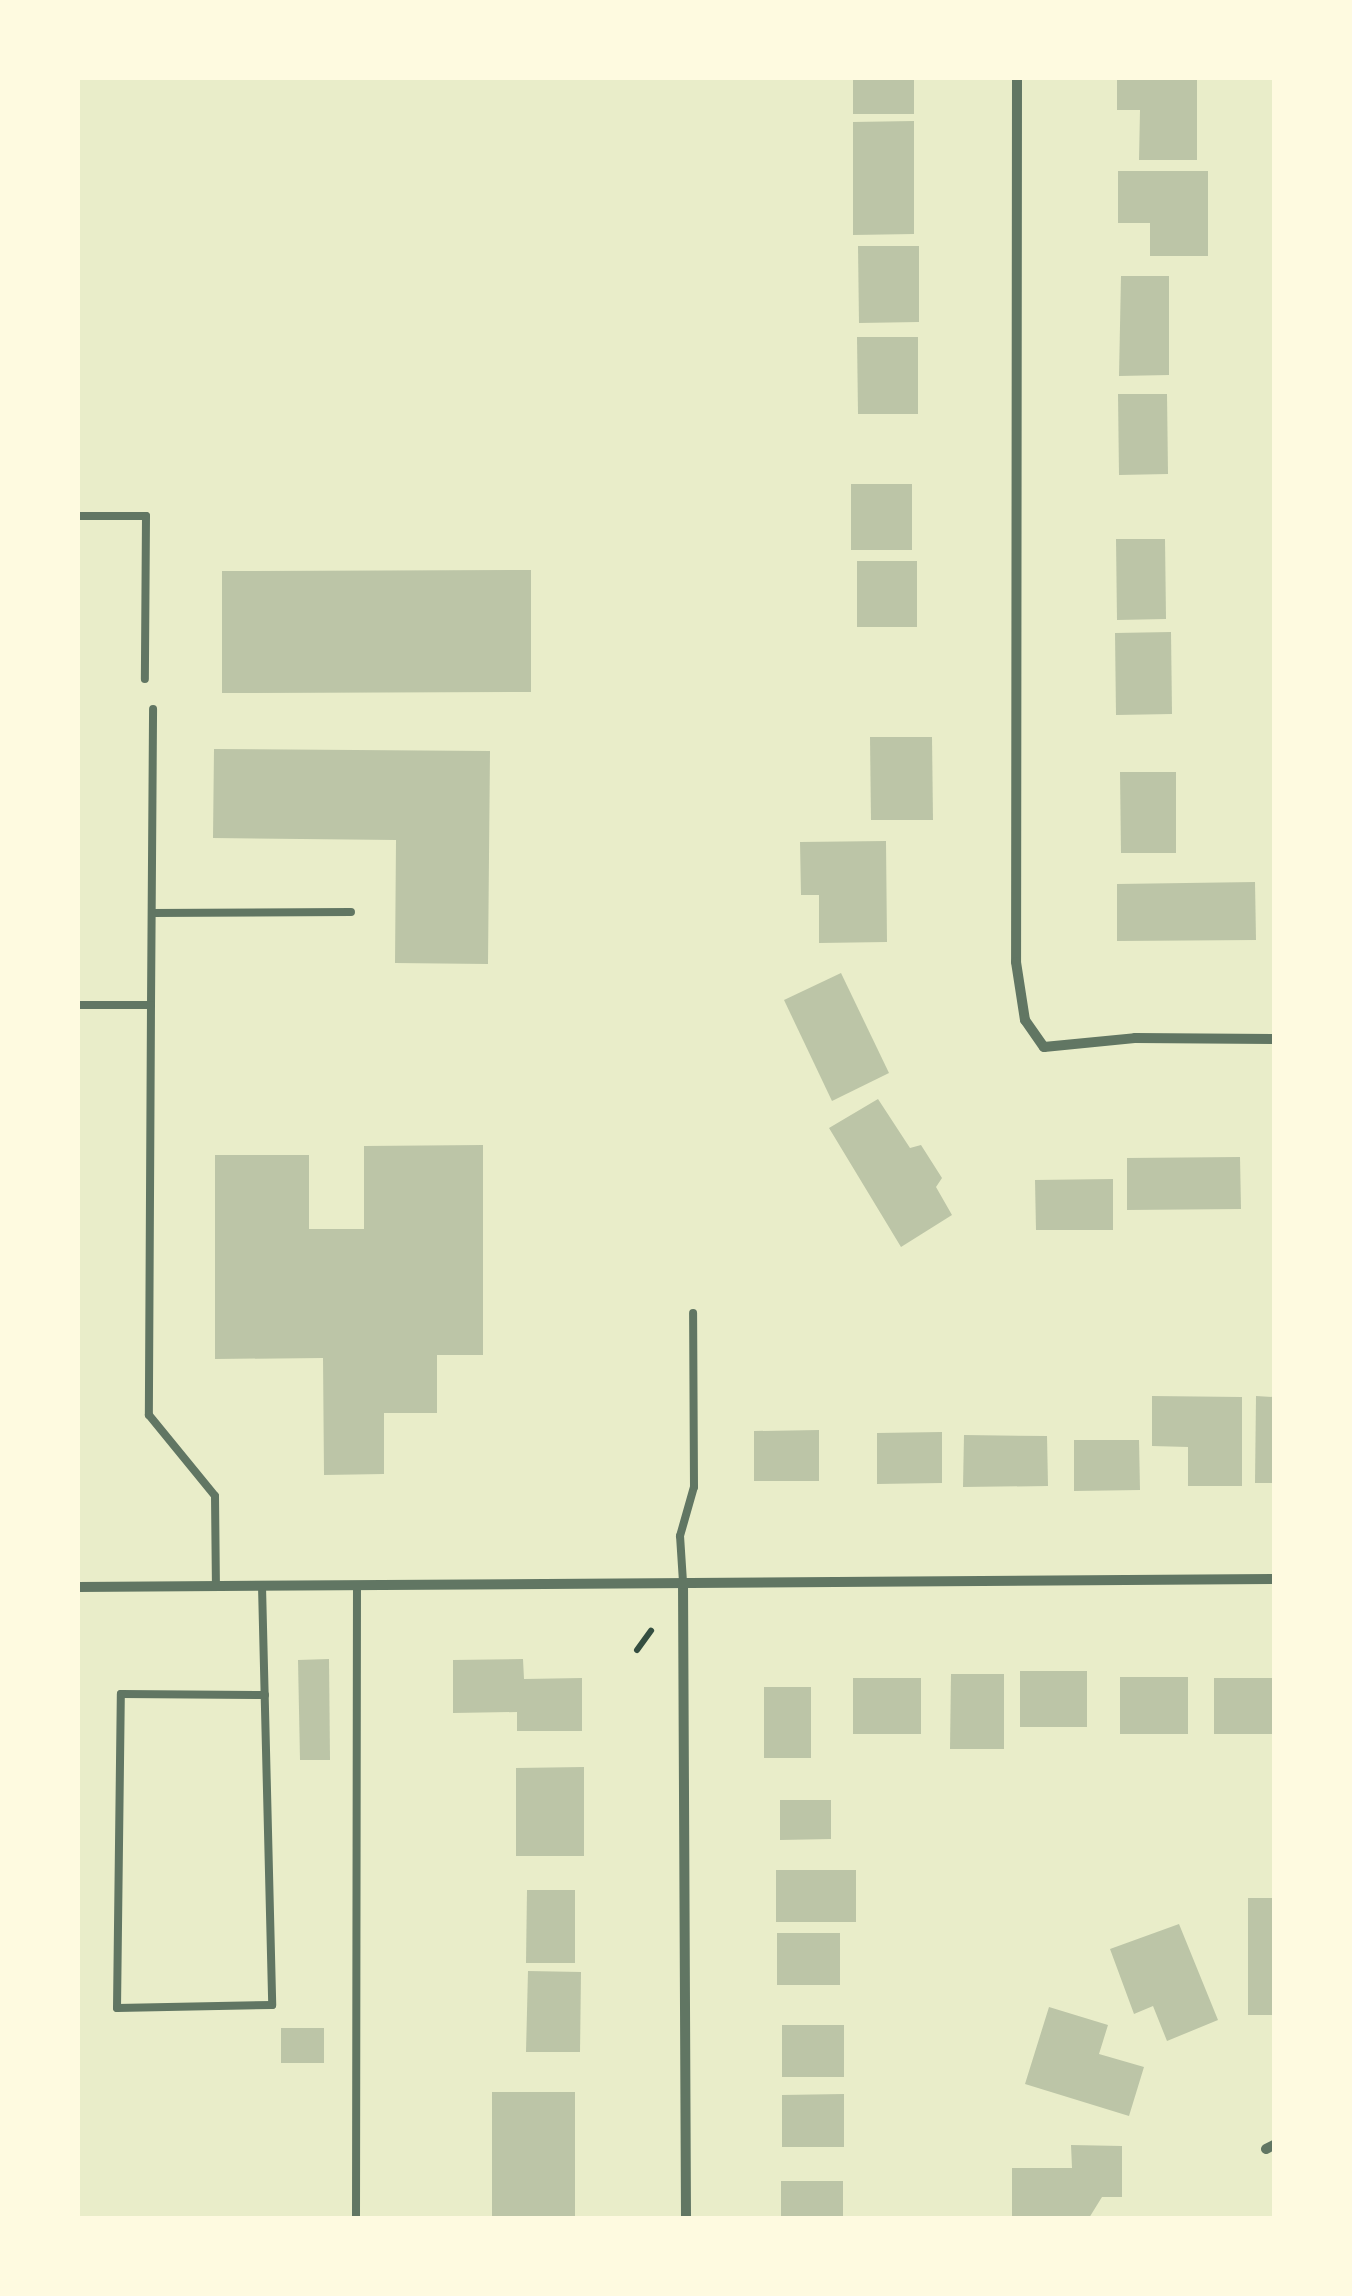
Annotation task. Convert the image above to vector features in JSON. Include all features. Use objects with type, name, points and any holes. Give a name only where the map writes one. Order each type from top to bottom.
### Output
[{"type":"street","points":[[1016,78],[1016,962],[1025,1020],[1044,1048],[1135,1038],[1274,1038]]},
{"type":"street","points":[[78,1588],[1274,1579]]},
{"type":"street","points":[[683,1582],[686,2218]]},
{"type":"lane","points":[[78,516],[146,516],[145,679]]},
{"type":"lane","points":[[153,709],[148,1415],[216,1496],[216,1586]]},
{"type":"lane","points":[[152,913],[350,912]]},
{"type":"lane","points":[[78,1004],[151,1005]]},
{"type":"lane","points":[[683,1582],[680,1536],[694,1487],[693,1313]]},
{"type":"lane","points":[[356,2218],[357,1585]]},
{"type":"lane","points":[[262,1586],[265,1695],[272,2005],[117,2008],[121,1694],[265,1695]]},
{"type":"path","points":[[637,1650],[651,1631]]},
{"type":"building","points":[[853,78],[914,78],[914,114],[853,114]]},
{"type":"building","points":[[1117,78],[1197,78],[1197,160],[1139,160],[1140,110],[1117,110]]},
{"type":"building","points":[[914,121],[914,234],[853,235],[853,122]]},
{"type":"building","points":[[1118,171],[1208,171],[1208,256],[1150,256],[1150,223],[1118,223]]},
{"type":"building","points":[[858,246],[919,246],[919,322],[859,323]]},
{"type":"building","points":[[1121,276],[1169,276],[1169,375],[1119,376]]},
{"type":"building","points":[[857,337],[918,337],[918,414],[858,414]]},
{"type":"building","points":[[1118,394],[1167,394],[1168,474],[1119,475]]},
{"type":"building","points":[[851,484],[912,484],[912,550],[851,550]]},
{"type":"building","points":[[1116,539],[1165,539],[1166,619],[1117,620]]},
{"type":"building","points":[[857,561],[917,561],[917,627],[857,627]]},
{"type":"building","points":[[531,570],[531,692],[222,693],[222,571]]},
{"type":"building","points":[[1171,632],[1172,714],[1116,715],[1115,633]]},
{"type":"building","points":[[870,737],[932,737],[933,820],[871,820]]},
{"type":"building","points":[[214,749],[490,751],[488,964],[395,963],[396,840],[213,838]]},
{"type":"building","points":[[1120,772],[1176,772],[1176,853],[1121,853]]},
{"type":"building","points":[[886,841],[887,942],[819,943],[819,895],[801,895],[800,842]]},
{"type":"building","points":[[1255,882],[1256,940],[1117,941],[1117,884]]},
{"type":"building","points":[[841,973],[889,1073],[832,1101],[784,1000]]},
{"type":"building","points":[[878,1099],[910,1148],[921,1145],[942,1178],[936,1187],[952,1215],[901,1247],[829,1128]]},
{"type":"building","points":[[483,1145],[483,1355],[437,1355],[437,1413],[384,1413],[384,1474],[324,1475],[323,1358],[215,1359],[215,1155],[309,1155],[309,1229],[364,1229],[364,1146]]},
{"type":"building","points":[[1240,1157],[1241,1209],[1127,1210],[1127,1158]]},
{"type":"building","points":[[1113,1179],[1113,1230],[1036,1230],[1035,1180]]},
{"type":"building","points":[[1152,1396],[1242,1397],[1242,1486],[1188,1486],[1188,1447],[1152,1446]]},
{"type":"building","points":[[1256,1396],[1274,1397],[1274,1483],[1255,1483]]},
{"type":"building","points":[[819,1430],[819,1481],[754,1481],[754,1431]]},
{"type":"building","points":[[942,1432],[942,1483],[877,1484],[877,1433]]},
{"type":"building","points":[[964,1435],[1047,1436],[1048,1486],[963,1487]]},
{"type":"building","points":[[1074,1440],[1139,1440],[1140,1490],[1074,1491]]},
{"type":"building","points":[[329,1659],[330,1760],[300,1760],[298,1660]]},
{"type":"building","points":[[523,1659],[524,1679],[582,1678],[582,1731],[517,1731],[517,1712],[453,1713],[453,1660]]},
{"type":"building","points":[[1020,1671],[1087,1671],[1087,1727],[1020,1727]]},
{"type":"building","points":[[951,1674],[1004,1674],[1004,1749],[950,1749]]},
{"type":"building","points":[[1120,1677],[1188,1677],[1188,1734],[1120,1734]]},
{"type":"building","points":[[853,1678],[921,1678],[921,1734],[853,1734]]},
{"type":"building","points":[[1214,1678],[1274,1678],[1274,1734],[1214,1734]]},
{"type":"building","points":[[764,1687],[811,1687],[811,1758],[764,1758]]},
{"type":"building","points":[[584,1767],[584,1856],[516,1856],[516,1768]]},
{"type":"building","points":[[780,1800],[831,1800],[831,1839],[780,1840]]},
{"type":"building","points":[[776,1870],[856,1870],[856,1922],[776,1922]]},
{"type":"building","points":[[527,1890],[575,1890],[575,1963],[526,1963]]},
{"type":"building","points":[[1248,1898],[1274,1898],[1274,2015],[1248,2015]]},
{"type":"building","points":[[1179,1924],[1218,2020],[1167,2041],[1153,2006],[1134,2014],[1110,1949]]},
{"type":"building","points":[[777,1933],[840,1933],[840,1985],[777,1985]]},
{"type":"building","points":[[528,1971],[581,1972],[580,2052],[526,2052]]},
{"type":"building","points":[[1049,2007],[1108,2025],[1099,2054],[1144,2067],[1129,2116],[1025,2084]]},
{"type":"building","points":[[782,2025],[844,2025],[844,2077],[782,2077]]},
{"type":"building","points":[[281,2028],[324,2028],[324,2063],[281,2063]]},
{"type":"building","points":[[492,2092],[575,2092],[575,2218],[492,2218]]},
{"type":"building","points":[[844,2094],[844,2147],[782,2147],[782,2095]]},
{"type":"building","points":[[1071,2145],[1122,2146],[1122,2197],[1102,2197],[1089,2218],[1012,2218],[1012,2168],[1072,2168]]},
{"type":"building","points":[[781,2181],[843,2181],[843,2218],[781,2218]]}]
